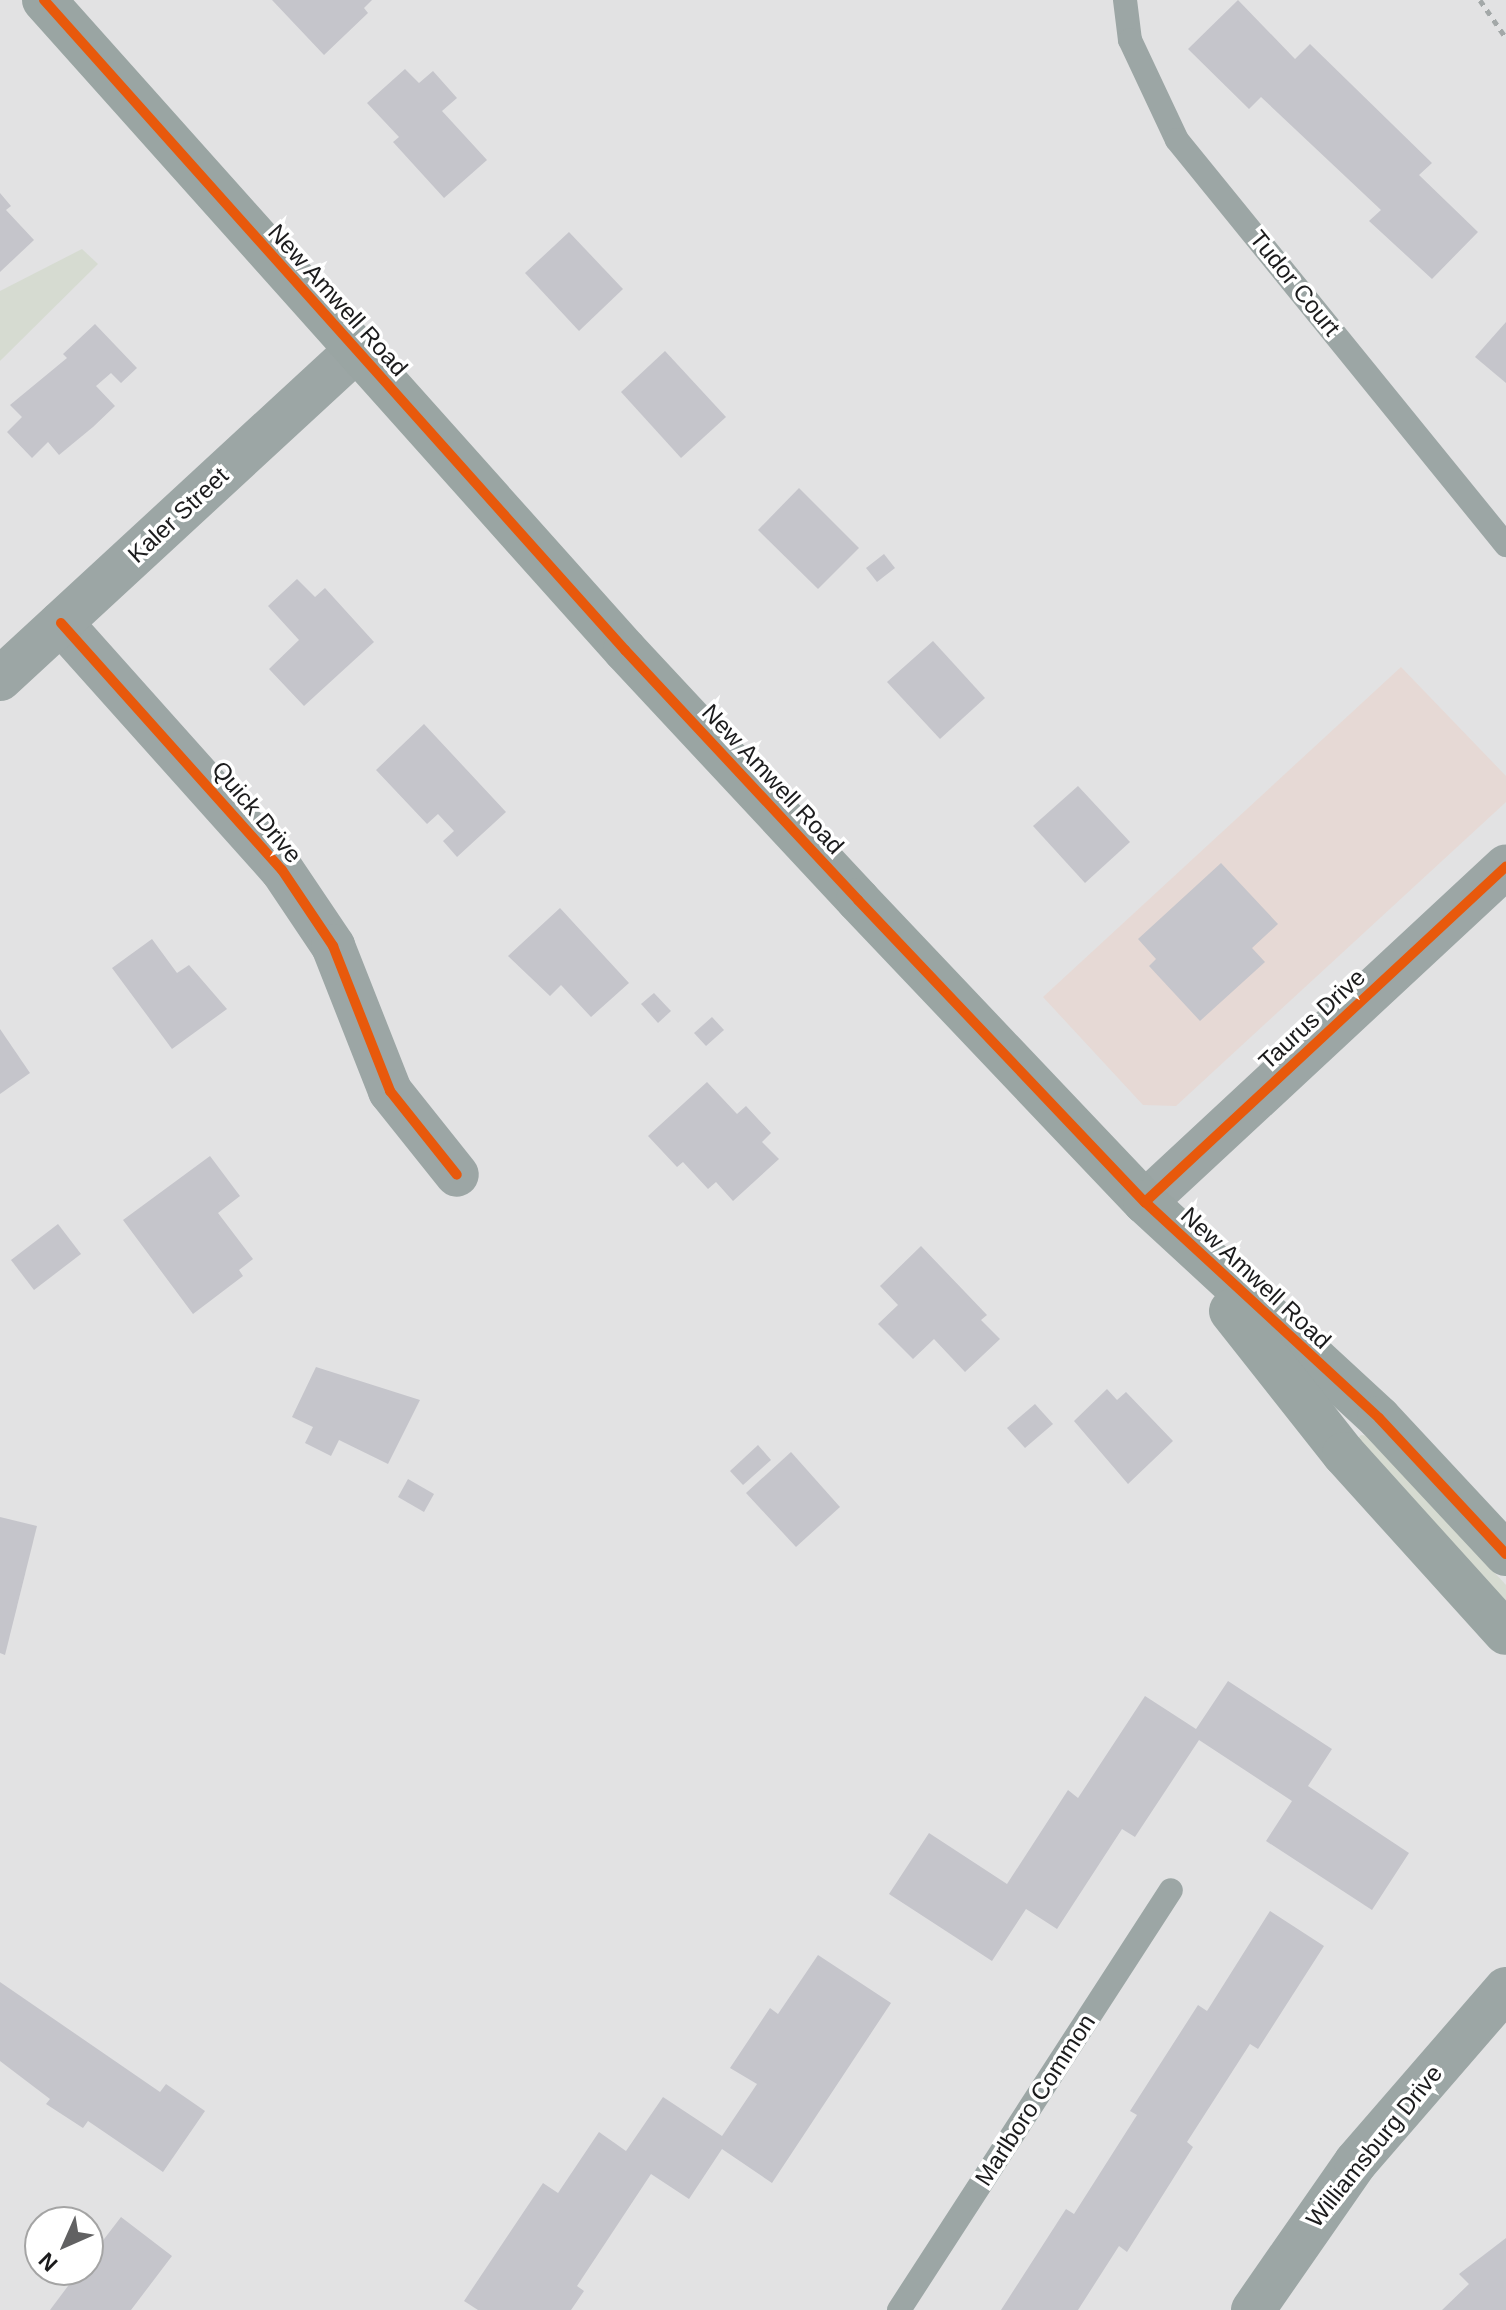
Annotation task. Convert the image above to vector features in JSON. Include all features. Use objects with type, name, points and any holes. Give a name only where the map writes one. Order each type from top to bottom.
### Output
[{"type":"street","name":"New Amwell Road","points":[[44,0],[625,650],[1145,1202],[1379,1418],[1506,1554]]},
{"type":"street","name":"Kaler Street","points":[[0,679],[356,350]]},
{"type":"street","name":"Quick Drive","points":[[61,623],[282,870],[333,946],[390,1091],[457,1175]]},
{"type":"street","name":"Taurus Drive","points":[[1145,1202],[1506,866]]},
{"type":"street","name":"New Amwell Road","points":[[1145,1202],[1344,1454],[1506,1633]]},
{"type":"street","name":"Williamsburg Drive","points":[[1253,2310],[1356,2162],[1506,1989]]},
{"type":"lane","name":"Tudor Court","points":[[1125,0],[1130,40],[1177,140],[1506,545]]},
{"type":"lane","name":"Marlboro Common","points":[[899,2310],[1171,1890]]},
{"type":"path","points":[[1480,0],[1506,38]]},
{"type":"shaded area","points":[[82,249],[98,264],[0,361],[0,291]]},
{"type":"shaded area","points":[[1401,667],[1506,776],[1506,802],[1176,1106],[1143,1105],[1043,997]]},
{"type":"shaded area","points":[[1361,1435],[1369,1436],[1506,1585],[1506,1606],[1357,1439]]},
{"type":"building","points":[[272,0],[372,0],[364,8],[368,13],[324,55]]},
{"type":"building","points":[[1238,0],[1295,59],[1310,44],[1432,163],[1419,175],[1478,232],[1432,279],[1369,221],[1381,210],[1261,97],[1249,109],[1188,49]]},
{"type":"building","points":[[405,69],[419,83],[433,71],[457,98],[442,111],[487,160],[444,198],[393,142],[399,137],[367,103]]},
{"type":"building","points":[[0,193],[11,206],[6,210],[34,240],[0,272]]},
{"type":"building","points":[[569,232],[623,289],[579,331],[525,273]]},
{"type":"building","points":[[1506,322],[1506,383],[1475,357]]},
{"type":"building","points":[[95,324],[137,368],[121,383],[111,373],[96,386],[115,406],[93,427],[59,455],[48,442],[32,458],[7,432],[22,417],[10,405],[67,358],[63,354]]},
{"type":"building","points":[[665,351],[726,417],[681,458],[621,392]]},
{"type":"building","points":[[799,488],[859,548],[818,589],[758,530]]},
{"type":"building","points":[[884,554],[895,568],[877,582],[866,568]]},
{"type":"building","points":[[297,579],[315,597],[325,588],[374,642],[304,706],[269,669],[299,640],[268,606]]},
{"type":"building","points":[[933,641],[985,698],[940,739],[887,682]]},
{"type":"building","points":[[424,724],[506,812],[457,857],[443,841],[454,831],[438,814],[427,824],[376,770]]},
{"type":"building","points":[[1078,786],[1130,842],[1085,883],[1033,826]]},
{"type":"building","points":[[1221,863],[1278,924],[1252,948],[1265,962],[1200,1021],[1149,966],[1156,959],[1138,939]]},
{"type":"building","points":[[560,908],[629,983],[591,1017],[561,985],[550,996],[508,956]]},
{"type":"building","points":[[152,939],[177,973],[189,965],[227,1009],[172,1049],[112,968]]},
{"type":"building","points":[[654,993],[671,1011],[658,1023],[641,1004]]},
{"type":"building","points":[[712,1017],[724,1030],[706,1046],[694,1033]]},
{"type":"building","points":[[0,1029],[30,1073],[0,1094]]},
{"type":"building","points":[[707,1082],[737,1114],[746,1106],[771,1133],[762,1142],[779,1159],[733,1201],[716,1182],[708,1189],[683,1162],[677,1167],[648,1136]]},
{"type":"building","points":[[210,1156],[240,1196],[218,1213],[253,1259],[239,1270],[243,1276],[193,1314],[123,1220]]},
{"type":"building","points":[[58,1224],[81,1254],[34,1290],[11,1260]]},
{"type":"building","points":[[921,1246],[987,1315],[981,1320],[1000,1339],[965,1372],[934,1339],[913,1359],[878,1324],[898,1305],[880,1286]]},
{"type":"building","points":[[316,1367],[420,1400],[388,1464],[339,1440],[331,1456],[305,1443],[313,1427],[292,1417]]},
{"type":"building","points":[[1107,1389],[1117,1400],[1126,1392],[1173,1441],[1128,1484],[1074,1421]]},
{"type":"building","points":[[1035,1404],[1053,1424],[1025,1448],[1007,1428]]},
{"type":"building","points":[[758,1445],[771,1460],[743,1485],[730,1471]]},
{"type":"building","points":[[791,1452],[840,1507],[796,1547],[746,1493]]},
{"type":"building","points":[[408,1479],[434,1494],[424,1512],[398,1497]]},
{"type":"building","points":[[0,1517],[37,1526],[5,1655],[0,1653]]},
{"type":"building","points":[[1228,1681],[1332,1749],[1308,1786],[1409,1853],[1372,1910],[1266,1841],[1292,1801],[1199,1740],[1135,1837],[1122,1829],[1057,1929],[1026,1909],[992,1961],[889,1894],[929,1833],[1007,1884],[1068,1790],[1078,1798],[1145,1696],[1196,1729]]},
{"type":"building","points":[[1270,1911],[1324,1946],[1258,2049],[1250,2044],[1187,2142],[1193,2147],[1127,2252],[1119,2246],[1078,2310],[1001,2310],[1066,2209],[1074,2214],[1137,2115],[1130,2111],[1198,2005],[1207,2011]]},
{"type":"building","points":[[818,1955],[891,2003],[772,2183],[722,2149],[689,2199],[651,2174],[577,2286],[584,2291],[571,2310],[478,2310],[464,2301],[543,2183],[558,2193],[599,2132],[626,2151],[663,2097],[722,2136],[757,2084],[730,2068],[770,2008],[778,2014]]},
{"type":"building","points":[[0,1982],[160,2092],[166,2084],[205,2111],[163,2172],[88,2121],[83,2128],[46,2104],[50,2099],[0,2061]]},
{"type":"building","points":[[121,2217],[172,2256],[131,2310],[50,2310],[68,2286],[104,2286],[104,2239]]},
{"type":"building","points":[[1506,2238],[1506,2310],[1442,2310],[1469,2284],[1459,2274]]},
{"type":"cycle path","points":[[44,0],[625,650],[858,900],[1145,1202],[1379,1418],[1506,1554]]},
{"type":"cycle path","points":[[61,623],[282,870],[333,946],[390,1091],[457,1175]]},
{"type":"cycle path","points":[[1145,1202],[1506,866]]}]
